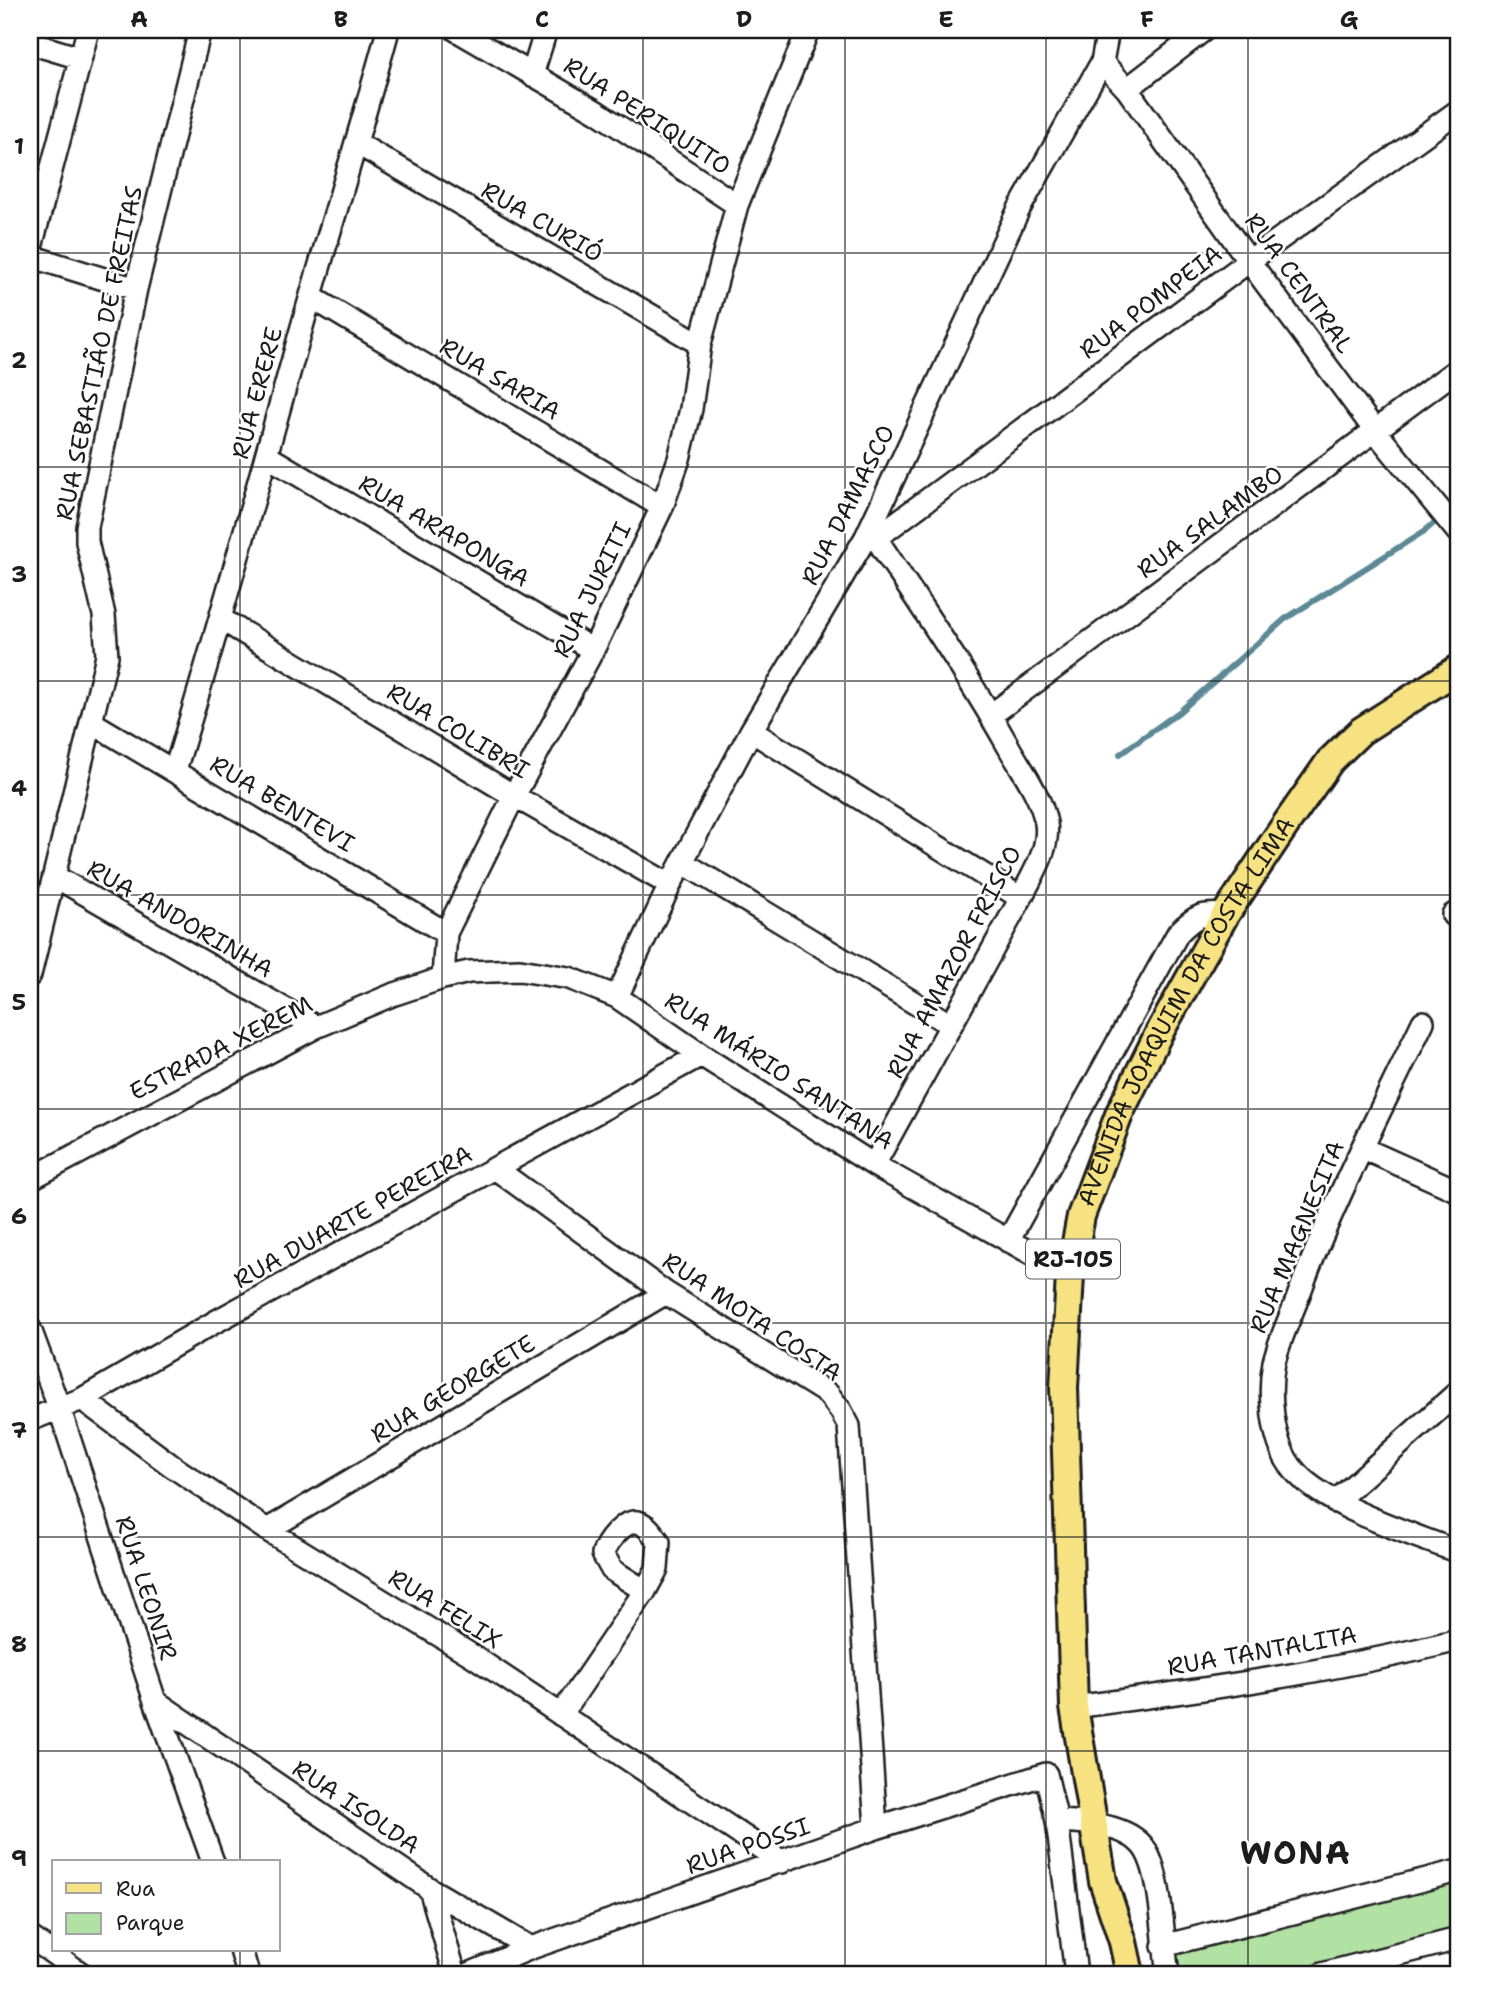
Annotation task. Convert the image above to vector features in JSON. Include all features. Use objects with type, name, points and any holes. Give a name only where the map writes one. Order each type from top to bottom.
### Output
[{"type":"main road","name":"AVENIDA JOAQUIM DA COSTA LIMA","points":[[1130,1974],[1123,1942],[1103,1881],[1091,1823],[1074,1707],[1064,1388],[1070,1275],[1081,1216],[1120,1112],[1158,1035],[1225,915],[1330,761],[1362,731],[1458,669]]},
{"type":"street","points":[[88,30],[30,254],[136,289]]},
{"type":"street","name":"RUA SEBASTIÃO DE FREITAS","points":[[30,975],[107,656],[104,615],[87,542],[87,527],[136,289],[200,30]]},
{"type":"street","name":"RUA ERERE","points":[[175,770],[221,619],[310,297],[358,144],[388,30]]},
{"type":"street","name":"RUA PERIQUITO","points":[[456,30],[597,113],[737,205]]},
{"type":"street","points":[[533,75],[546,30]]},
{"type":"street","points":[[737,205],[808,30]]},
{"type":"street","name":"RUA DAMASCO","points":[[617,997],[670,885],[751,731],[871,537],[1019,209],[1102,62],[1108,30]]},
{"type":"street","points":[[1127,89],[1204,30]]},
{"type":"street","points":[[30,43],[80,58]]},
{"type":"street","name":"RUA CENTRAL","points":[[1102,62],[1127,89],[1249,261],[1376,432],[1458,532]]},
{"type":"street","name":"RUA POMPEIA","points":[[871,537],[1458,111]]},
{"type":"street","name":"RUA CURIÓ","points":[[358,144],[700,344]]},
{"type":"street","name":"RUA JURITI","points":[[443,978],[446,933],[514,796],[593,650],[662,507],[691,409],[700,344],[737,205]]},
{"type":"street","name":"RUA SARIA","points":[[310,297],[662,507]]},
{"type":"street","name":"RUA SALAMBO","points":[[991,715],[1458,369]]},
{"type":"street","name":"RUA ARAPONGA","points":[[267,456],[593,650]]},
{"type":"street","name":"RUA AMAZOR FRISCO","points":[[871,537],[991,715],[1037,796],[1046,823],[1043,853],[1021,898],[874,1165]]},
{"type":"street","name":"RUA COLIBRI","points":[[221,619],[514,796],[670,885]]},
{"type":"street","name":"RUA BENTEVI","points":[[91,722],[446,933]]},
{"type":"street","points":[[751,731],[1021,898]]},
{"type":"street","points":[[682,862],[951,1025]]},
{"type":"street","name":"RUA ANDORINHA","points":[[54,876],[316,1027]]},
{"type":"street","points":[[1008,1241],[1178,933],[1192,919],[1206,913],[1225,915]]},
{"type":"street","name":"RUA MÁRIO SANTANA","points":[[443,978],[470,972],[520,970],[569,978],[617,997],[701,1055],[874,1165],[1070,1275]]},
{"type":"street","name":"ESTRADA XEREM","points":[[30,1179],[316,1027],[392,995],[443,978]]},
{"type":"street","name":"RUA MAGNESITA","points":[[1423,1022],[1311,1262],[1274,1363],[1272,1410],[1279,1447],[1291,1467],[1308,1483],[1335,1502],[1458,1552]]},
{"type":"street","name":"RUA DUARTE PEREIRA","points":[[30,1420],[82,1399],[215,1322],[701,1055]]},
{"type":"street","points":[[1362,1148],[1458,1191]]},
{"type":"street","name":"RUA MOTA COSTA","points":[[496,1169],[666,1293],[828,1394],[841,1411],[849,1426],[876,1828]]},
{"type":"street","name":"RUA GEORGETE","points":[[267,1530],[666,1293]]},
{"type":"street","name":"RUA LEONIR","points":[[30,1329],[60,1410],[155,1701],[212,1860]]},
{"type":"street","points":[[1335,1502],[1458,1392]]},
{"type":"street","name":"RUA FELIX","points":[[82,1399],[172,1466],[267,1530],[473,1656],[782,1862]]},
{"type":"street","points":[[561,1715],[645,1591]]},
{"type":"street","name":"RUA TANTALITA","points":[[1074,1707],[1202,1690],[1414,1651],[1458,1640]]},
{"type":"street","name":"RUA ISOLDA","points":[[155,1701],[430,1889],[531,1948]]},
{"type":"street","name":"RUA POSSI","points":[[469,1974],[531,1948],[876,1828],[1046,1774],[1052,1798]]},
{"type":"street","points":[[1076,1974],[1052,1798],[1086,1791]]},
{"type":"street","points":[[1057,1821],[1091,1823],[1128,1835],[1141,1843],[1157,1879],[1168,1974]]},
{"type":"street","points":[[1163,1946],[1458,1871]]},
{"type":"street","points":[[430,1889],[455,1974]]},
{"type":"street","points":[[30,1937],[82,1974]]},
{"type":"street","points":[[1322,1974],[1458,1939]]},
{"type":"street","points":[[242,1952],[248,1974]]},
{"type":"green space","points":[[1458,1880],[1458,1929],[1285,1974],[1174,1974],[1171,1949]]},
{"type":"waterway","points":[[1120,754],[1179,712],[1285,619],[1426,530],[1458,502]]},
{"type":"district","name":"WONA","points":[[1296,1853]]}]
